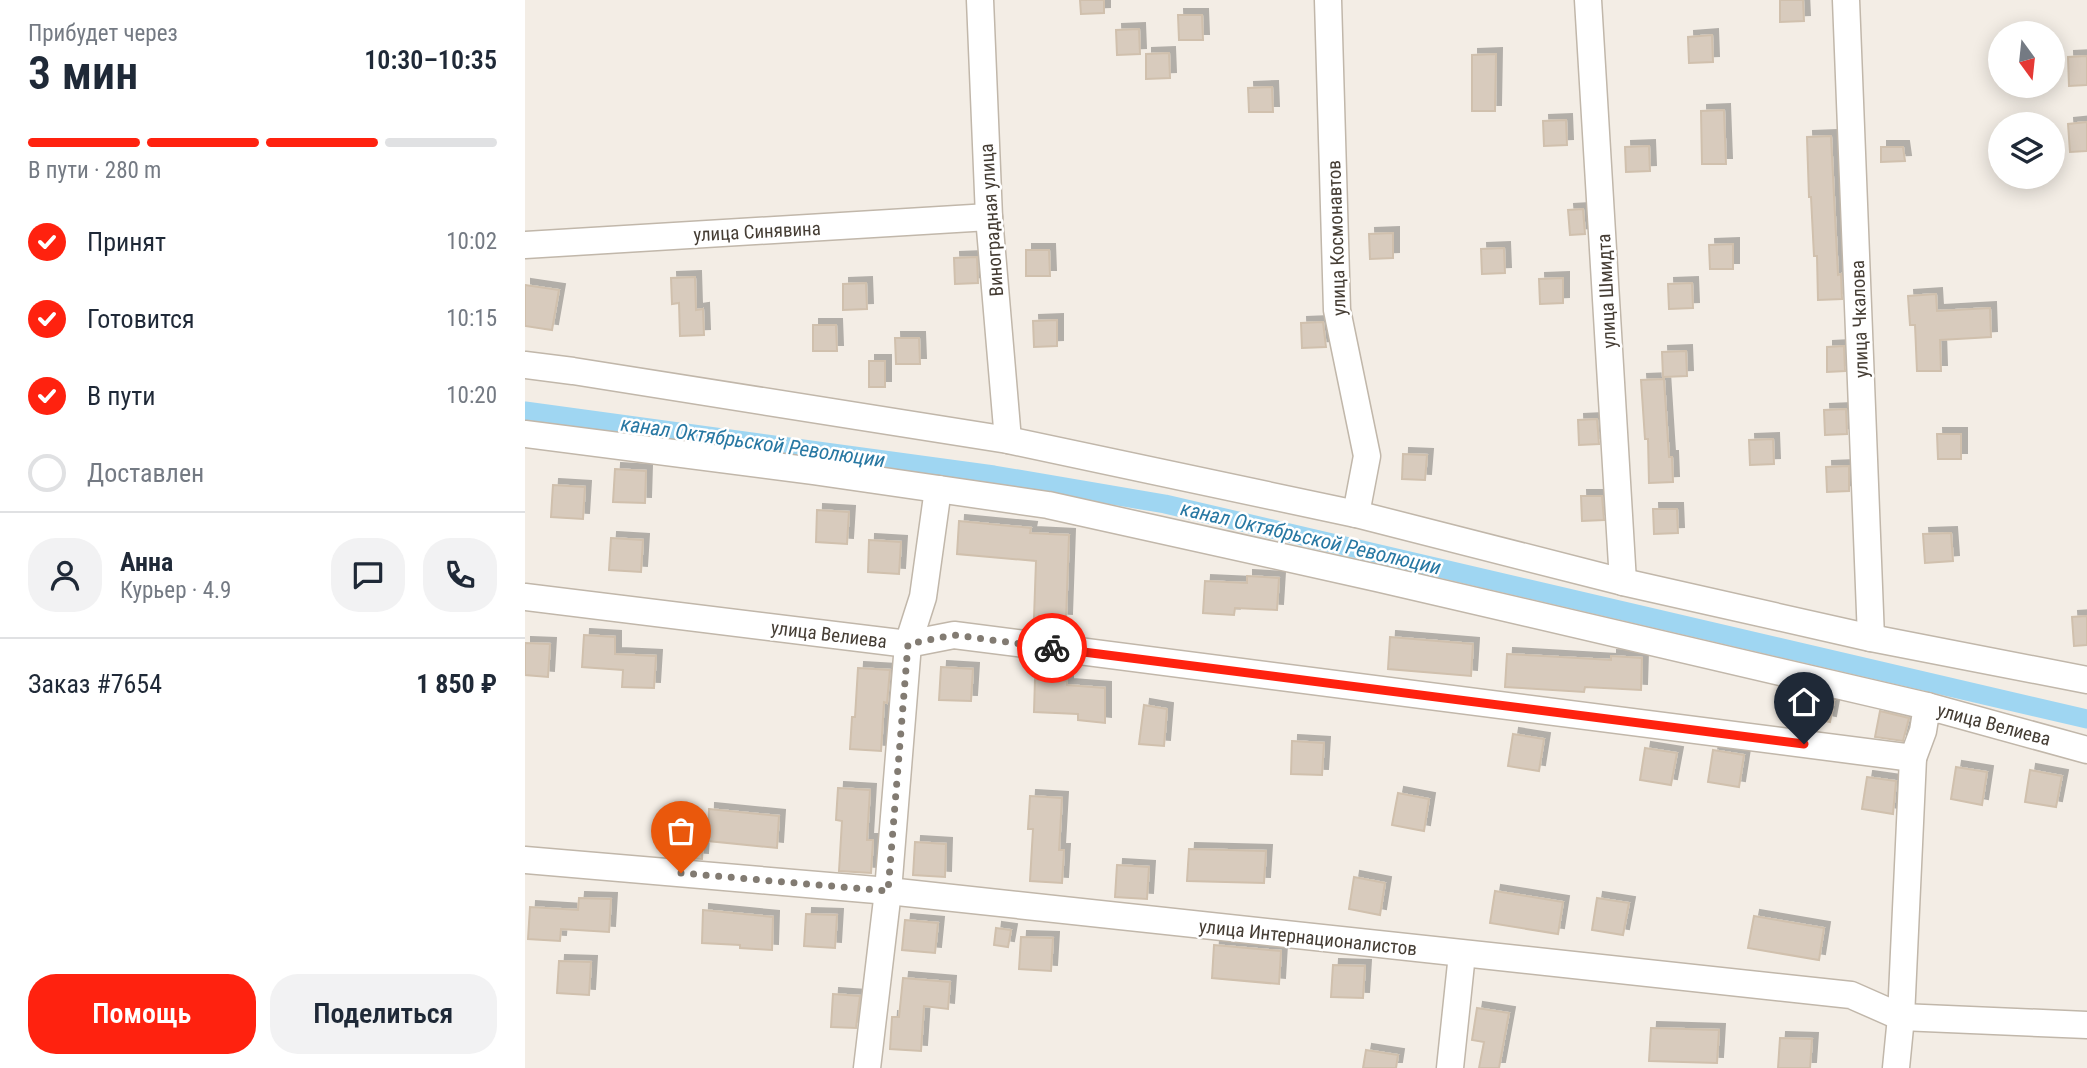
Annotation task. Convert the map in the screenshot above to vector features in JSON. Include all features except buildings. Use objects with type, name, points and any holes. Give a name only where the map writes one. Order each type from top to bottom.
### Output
[{"type":"street","name":"Виноградная улица","points":[[981,0],[989,217],[1008,440]]},
{"type":"street","name":"улица Космонавтов","points":[[1328,0],[1337,310],[1367,456],[1356,514]]},
{"type":"street","name":"улица Шмидта","points":[[1588,0],[1623,582]]},
{"type":"street","name":"улица Чкалова","points":[[1846,0],[1871,638]]},
{"type":"street","name":"улица Синявина","points":[[525,245],[989,217]]},
{"type":"street","points":[[525,365],[1008,440],[1356,514],[1623,582],[1871,638],[2087,680]]},
{"type":"street","points":[[525,434],[1061,508],[1377,578],[1927,706]]},
{"type":"street","points":[[867,1068],[888,891],[908,644],[923,597],[938,489]]},
{"type":"street","name":"улица Велиева","points":[[525,597],[908,644],[954,635],[1913,758],[1923,731],[1927,706],[2087,750]]},
{"type":"street","points":[[1896,1068],[1901,1017],[1913,758]]},
{"type":"street","name":"улица Интернационалистов","points":[[525,860],[888,891],[1851,995],[1901,1017],[2087,1026]]},
{"type":"street","points":[[1450,1068],[1462,954]]},
{"type":"waterway","name":"канал Октябрьской Революции","points":[[525,411],[994,475],[1165,504],[2087,719]]},
{"type":"way so far","points":[[681,873],[888,891],[908,644],[954,635],[1052,648]]},
{"type":"route","points":[[1052,648],[1804,744]]}]
